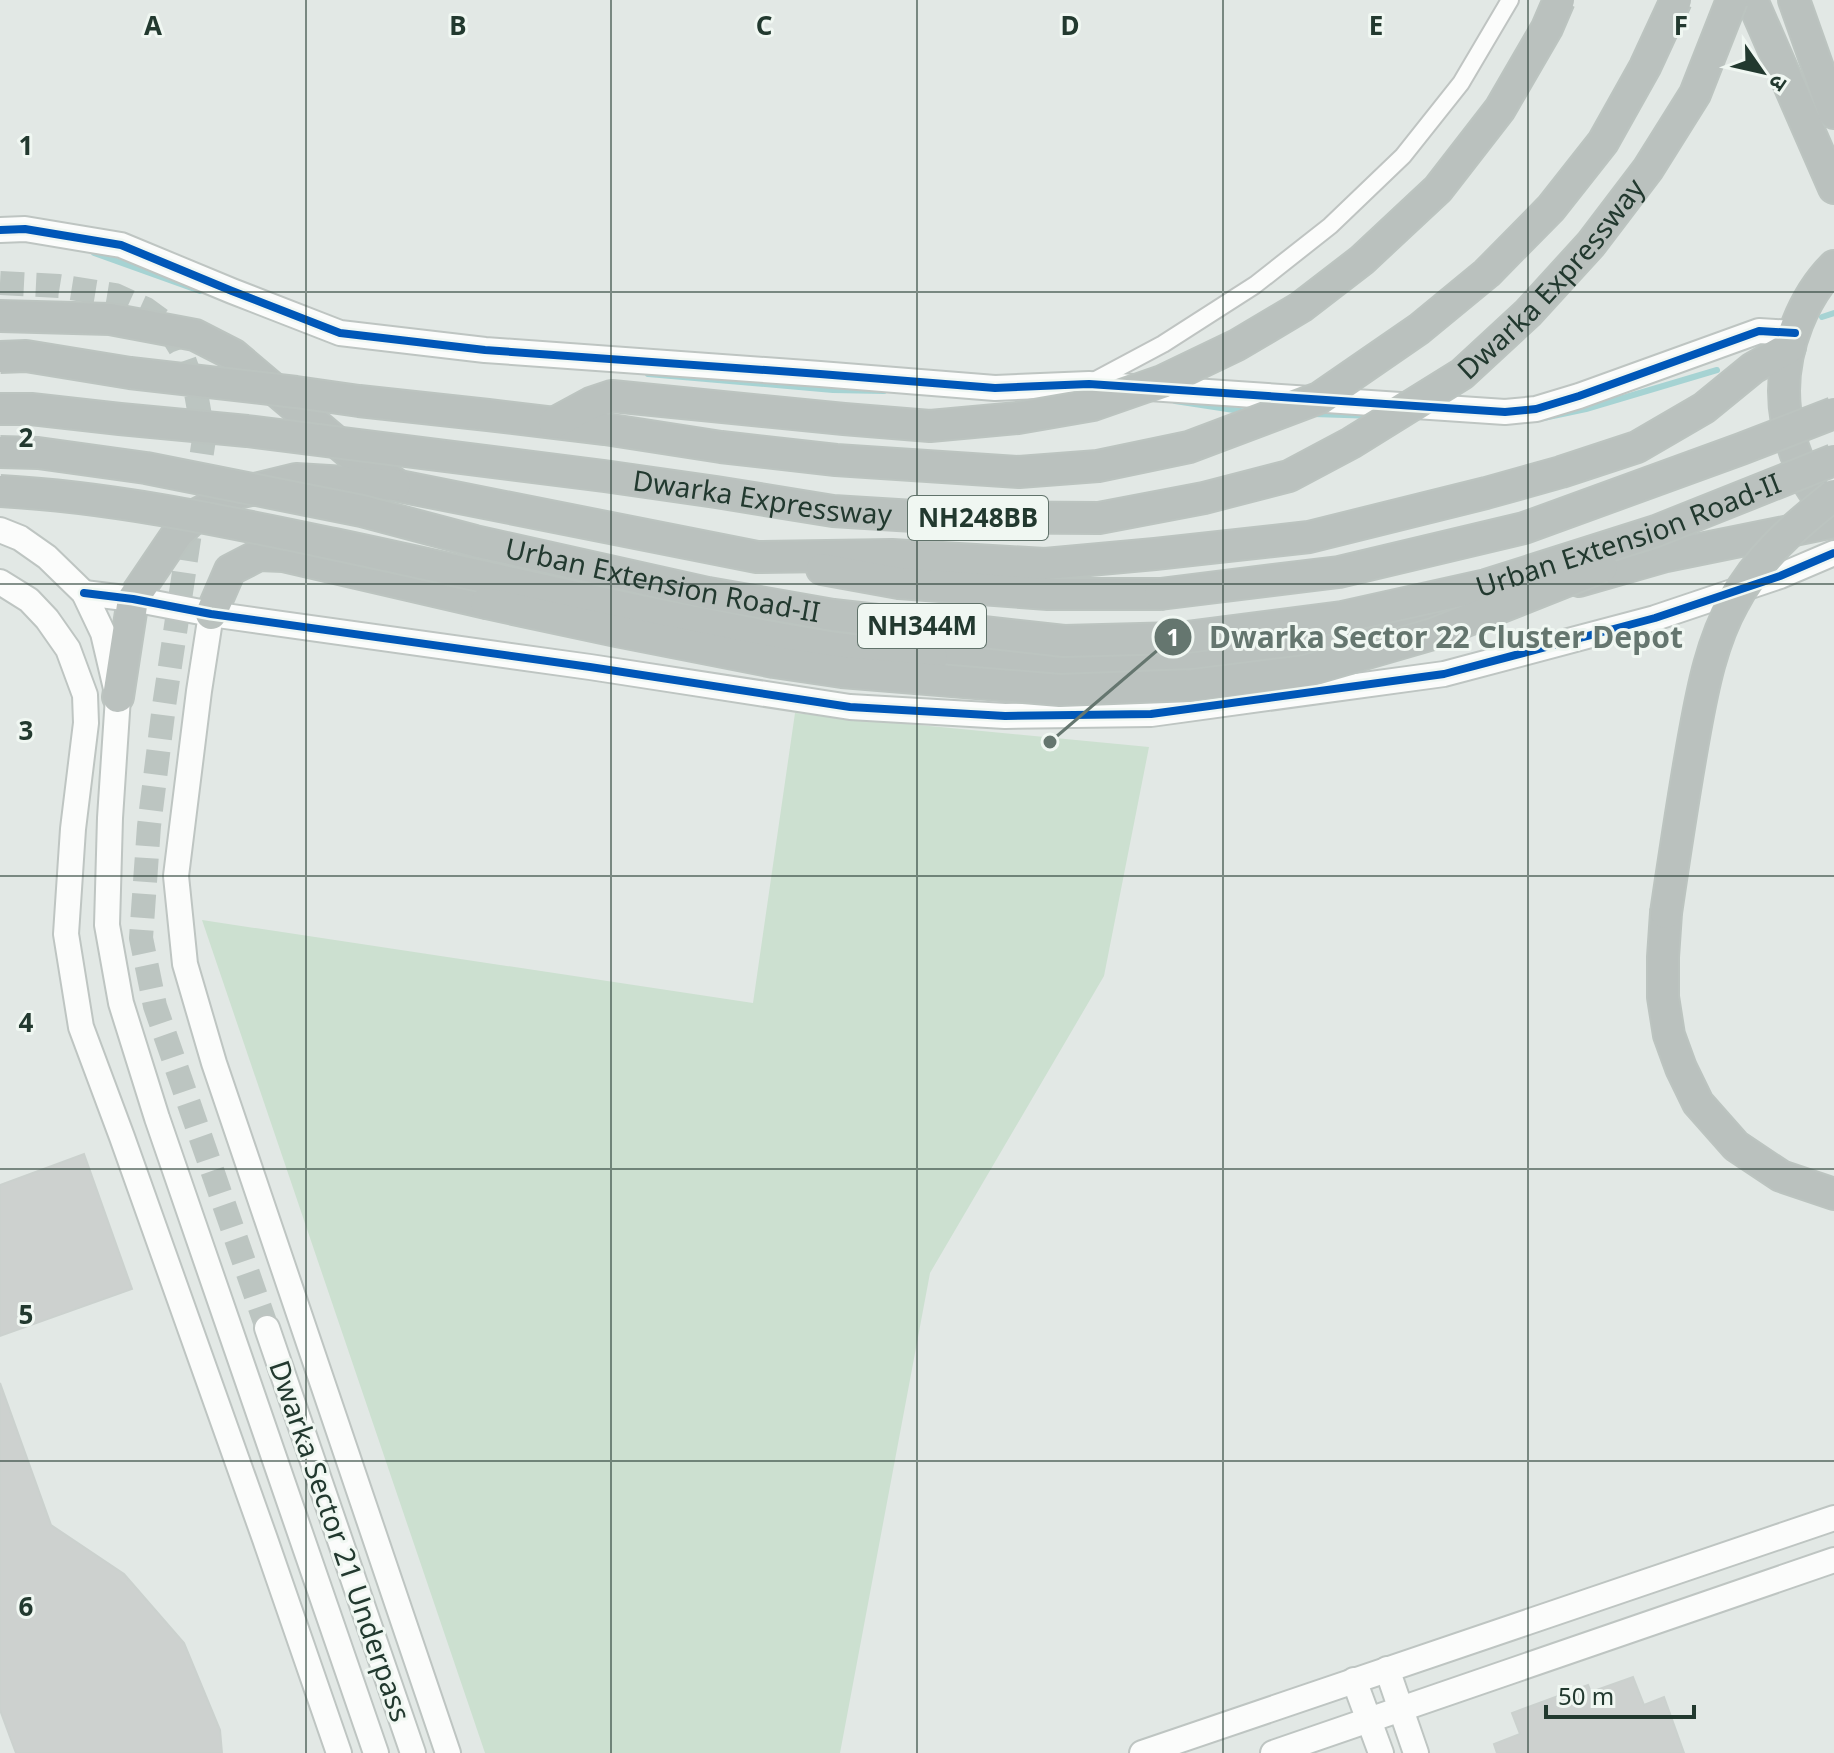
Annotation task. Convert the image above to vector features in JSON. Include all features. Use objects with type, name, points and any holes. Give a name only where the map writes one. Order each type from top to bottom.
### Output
[{"type":"highway","points":[[554,423],[591,403],[612,396],[930,426],[1018,418],[1093,405],[1162,381],[1237,345],[1301,307],[1362,260],[1438,189],[1500,109],[1547,28],[1559,0]]},
{"type":"highway","name":"Dwarka Expressway","points":[[0,357],[26,356],[130,373],[836,460],[1019,472],[1098,466],[1189,447],[1319,398],[1419,329],[1487,273],[1551,208],[1603,142],[1645,67],[1676,0]]},
{"type":"highway","name":"Dwarka Expressway","points":[[0,409],[31,409],[247,431],[618,478],[833,511],[930,517],[1099,518],[1204,498],[1289,476],[1351,443],[1462,374],[1517,323],[1591,244],[1648,169],[1695,94],[1732,0]]},
{"type":"highway","points":[[1752,0],[1834,188]]},
{"type":"highway","points":[[1794,0],[1834,113]]},
{"type":"highway","points":[[0,491],[30,492],[156,509],[702,624],[822,646],[932,658],[1097,666],[1204,660],[1301,647],[1428,624],[1666,556],[1834,519],[1808,483],[1790,439],[1784,391],[1792,340],[1805,306],[1834,266]]},
{"type":"highway","points":[[0,316],[110,319],[195,335],[234,355],[352,455],[399,486]]},
{"type":"highway","points":[[118,697],[133,599],[177,534],[199,513],[238,493],[277,488],[296,479],[399,486],[757,557],[892,555],[1045,564],[1155,554],[1309,537],[1501,489],[1637,447],[1704,408],[1792,340]]},
{"type":"highway","name":"Urban Extension Road-II","points":[[757,557],[899,583],[1048,594],[1160,594],[1339,572],[1524,528],[1834,413]]},
{"type":"highway","name":"Urban Extension Road-II","points":[[0,452],[38,453],[277,488],[475,541],[708,593],[833,615],[1064,641],[1179,638],[1342,617],[1486,585],[1656,531],[1834,460]]},
{"type":"highway","points":[[277,488],[265,522],[267,536],[283,556]]},
{"type":"highway","points":[[1834,495],[1805,518],[1760,562],[1734,602],[1716,645],[1703,688],[1687,775],[1666,913],[1663,957],[1663,997],[1669,1035],[1698,1103],[1736,1146],[1781,1176],[1834,1194]]},
{"type":"highway","points":[[211,614],[230,570],[259,555],[283,556],[616,631],[842,672],[1060,690],[1193,685],[1305,671],[1433,634],[1620,560],[1656,531]]},
{"type":"street","points":[[1089,384],[1163,344],[1255,285],[1330,226],[1403,156],[1461,83],[1510,0]]},
{"type":"street","points":[[0,230],[25,229],[121,245],[340,333],[485,350],[995,388],[1089,384],[1505,412],[1536,409],[1579,396],[1759,331],[1792,340]]},
{"type":"street","points":[[0,530],[20,538],[47,557],[84,593],[103,633],[118,697],[107,925],[121,1003],[157,1118],[376,1753]]},
{"type":"street","points":[[84,593],[850,707],[1005,716],[1151,714],[1444,674],[1655,618],[1780,576],[1834,553]]},
{"type":"street","points":[[0,582],[29,600],[47,619],[68,649],[85,695],[86,723],[73,829],[66,934],[81,1027],[339,1753]]},
{"type":"street","points":[[211,614],[176,876],[185,964],[214,1063],[448,1753]]},
{"type":"street","points":[[177,1292],[223,1310]]},
{"type":"street","name":"Dwarka Sector 21 Underpass","points":[[267,1328],[413,1753]]},
{"type":"street","points":[[1142,1753],[1834,1518]]},
{"type":"street","points":[[1273,1753],[1834,1560]]},
{"type":"street","points":[[1387,1669],[1416,1753]]},
{"type":"street","points":[[1354,1680],[1381,1753]]},
{"type":"green space","points":[[795,713],[1149,747],[1104,976],[930,1273],[840,1753],[485,1753],[202,920],[753,1003]]},
{"type":"building","points":[[84,1154],[132,1289],[0,1336],[0,1185]]},
{"type":"building","points":[[0,1383],[51,1525],[124,1574],[184,1643],[220,1730],[222,1753],[16,1753],[0,1710]]},
{"type":"building","points":[[1633,1677],[1644,1705],[1664,1697],[1684,1753],[1497,1753],[1494,1744],[1520,1734],[1512,1713],[1588,1685],[1591,1692]]},
{"type":"waterway","points":[[94,253],[200,291]]},
{"type":"waterway","points":[[1822,317],[1834,313]]},
{"type":"waterway","points":[[1534,420],[1586,409],[1717,370]]},
{"type":"waterway","points":[[648,374],[833,390],[884,391]]},
{"type":"waterway","points":[[1175,401],[1247,412]]},
{"type":"waterway","points":[[1314,414],[1375,416]]},
{"type":"tunnel","points":[[0,283],[59,286],[115,295],[146,309],[164,322],[180,348],[196,393],[204,439],[164,706],[149,826],[141,938],[155,1006],[267,1328]]},
{"type":"cycle path","points":[[0,230],[25,229],[121,245],[340,333],[485,350],[995,388],[1089,384],[1505,412],[1536,409],[1579,396],[1759,331],[1795,333]]},
{"type":"cycle path","points":[[84,593],[850,707],[1005,716],[1151,714],[1444,674],[1655,618],[1780,576],[1834,553]]},
{"type":"place","name":"Dwarka Sector 22 Cluster Depot","points":[[1050,742]]}]
